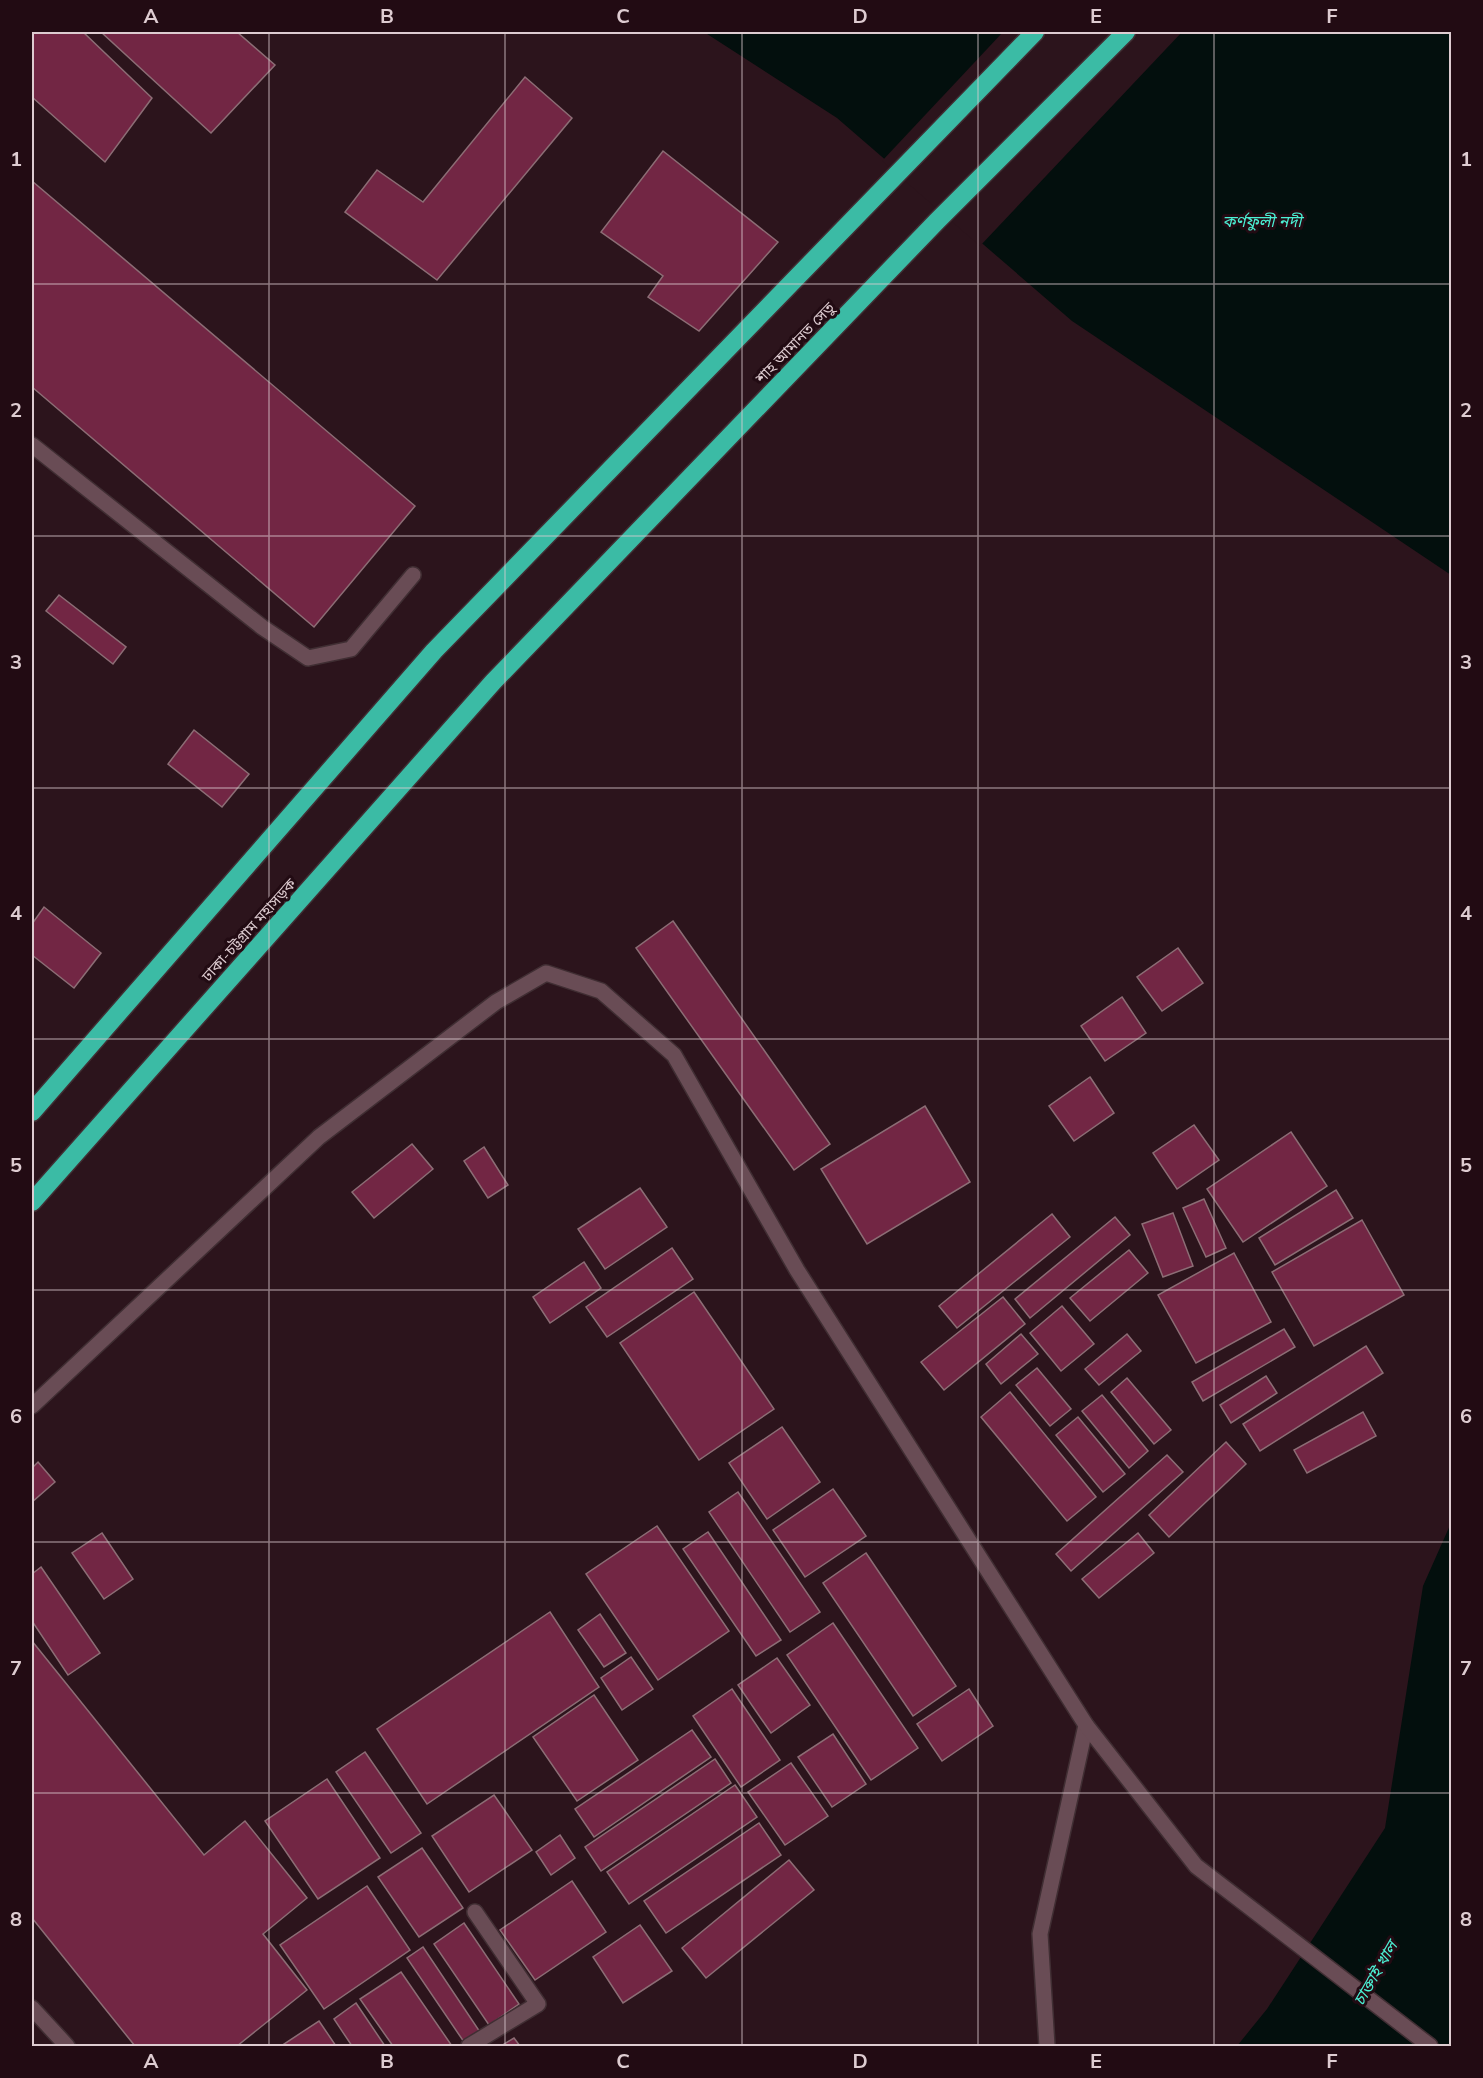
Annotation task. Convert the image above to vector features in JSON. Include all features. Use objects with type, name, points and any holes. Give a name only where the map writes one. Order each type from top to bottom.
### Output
[{"type":"highway","points":[[32,1112],[434,651],[1035,32]]},
{"type":"highway","name":"শাহ আমানত সেতু","points":[[493,682],[938,221],[1126,32]]},
{"type":"highway","name":"ঢাকা-চট্টগ্রাম মহাসড়ক","points":[[32,1202],[493,682]]},
{"type":"main road","points":[[32,446],[262,627],[308,658],[351,649],[413,575]]},
{"type":"main road","points":[[32,1406],[319,1137],[496,1002],[546,974],[601,991],[674,1055],[797,1270],[1086,1725],[1196,1866],[1430,2046]]},
{"type":"main road","points":[[1047,2046],[1041,1934],[1086,1725]]},
{"type":"main road","points":[[469,2046],[538,2004],[475,1912]]},
{"type":"main road","points":[[32,2008],[67,2046]]},
{"type":"water","name":"কর্ণফুলী নদী","points":[[704,32],[1451,32],[1451,575],[1072,321],[837,118]]},
{"type":"water","name":"চাক্তাই খাল","points":[[1451,1523],[1451,2046],[1237,2046],[1267,2009],[1385,1828],[1423,1586]]},
{"type":"pier","points":[[1003,32],[1182,32],[980,246],[882,161]]},
{"type":"building","points":[[32,32],[83,32],[152,98],[105,162],[32,97]]},
{"type":"building","points":[[101,32],[237,32],[275,65],[211,133]]},
{"type":"building","points":[[525,77],[572,118],[437,280],[345,212],[377,170],[423,202]]},
{"type":"building","points":[[663,151],[778,242],[699,331],[648,297],[663,276],[601,232]]},
{"type":"building","points":[[32,181],[415,506],[314,627],[32,387]]},
{"type":"building","points":[[59,595],[126,647],[113,664],[46,611]]},
{"type":"building","points":[[194,730],[249,774],[222,807],[168,764]]},
{"type":"building","points":[[44,907],[101,953],[74,988],[32,955],[32,924]]},
{"type":"building","points":[[673,921],[830,1144],[794,1170],[636,948]]},
{"type":"building","points":[[1178,948],[1203,983],[1162,1011],[1137,977]]},
{"type":"building","points":[[1122,997],[1146,1033],[1105,1061],[1081,1026]]},
{"type":"building","points":[[1090,1077],[1114,1113],[1074,1141],[1049,1106]]},
{"type":"building","points":[[925,1106],[970,1182],[867,1244],[821,1169]]},
{"type":"building","points":[[1194,1125],[1219,1160],[1177,1189],[1153,1153]]},
{"type":"building","points":[[1291,1132],[1327,1186],[1243,1242],[1207,1189]]},
{"type":"building","points":[[412,1144],[433,1169],[374,1218],[352,1192]]},
{"type":"building","points":[[484,1147],[508,1185],[488,1198],[464,1161]]},
{"type":"building","points":[[640,1188],[667,1227],[605,1269],[578,1229]]},
{"type":"building","points":[[1336,1190],[1353,1218],[1275,1265],[1259,1238]]},
{"type":"building","points":[[1204,1199],[1226,1248],[1206,1257],[1183,1208]]},
{"type":"building","points":[[1173,1213],[1193,1266],[1163,1277],[1142,1224]]},
{"type":"building","points":[[1052,1214],[1070,1237],[957,1328],[939,1306]]},
{"type":"building","points":[[1115,1217],[1130,1235],[1030,1318],[1015,1299]]},
{"type":"building","points":[[1362,1220],[1404,1295],[1314,1346],[1272,1272]]},
{"type":"building","points":[[672,1248],[693,1279],[607,1337],[586,1307]]},
{"type":"building","points":[[1129,1250],[1148,1273],[1090,1321],[1070,1298]]},
{"type":"building","points":[[1234,1253],[1271,1322],[1196,1363],[1158,1295]]},
{"type":"building","points":[[584,1262],[601,1288],[550,1323],[533,1297]]},
{"type":"building","points":[[694,1292],[774,1409],[699,1460],[620,1343]]},
{"type":"building","points":[[1003,1297],[1025,1324],[944,1390],[921,1362]]},
{"type":"building","points":[[1062,1306],[1094,1344],[1061,1371],[1030,1333]]},
{"type":"building","points":[[1284,1329],[1295,1347],[1203,1401],[1192,1382]]},
{"type":"building","points":[[1021,1334],[1038,1354],[1001,1384],[986,1364]]},
{"type":"building","points":[[1127,1334],[1141,1351],[1099,1385],[1085,1369]]},
{"type":"building","points":[[1366,1346],[1383,1373],[1260,1451],[1243,1424]]},
{"type":"building","points":[[1037,1368],[1071,1409],[1050,1426],[1016,1385]]},
{"type":"building","points":[[1266,1376],[1277,1393],[1231,1423],[1220,1405]]},
{"type":"building","points":[[1127,1378],[1171,1430],[1154,1444],[1111,1392]]},
{"type":"building","points":[[1010,1392],[1096,1497],[1067,1521],[981,1417]]},
{"type":"building","points":[[1102,1395],[1148,1451],[1129,1468],[1082,1411]]},
{"type":"building","points":[[1363,1412],[1376,1436],[1307,1473],[1294,1450]]},
{"type":"building","points":[[1078,1417],[1125,1474],[1103,1492],[1056,1435]]},
{"type":"building","points":[[782,1427],[820,1482],[767,1519],[729,1463]]},
{"type":"building","points":[[1226,1442],[1246,1464],[1169,1537],[1149,1515]]},
{"type":"building","points":[[1167,1455],[1183,1472],[1071,1571],[1056,1554]]},
{"type":"building","points":[[38,1462],[55,1482],[32,1502],[32,1468]]},
{"type":"building","points":[[833,1489],[866,1536],[805,1577],[773,1530]]},
{"type":"building","points":[[738,1492],[820,1612],[790,1632],[709,1512]]},
{"type":"building","points":[[657,1526],[729,1631],[658,1680],[586,1574]]},
{"type":"building","points":[[708,1532],[781,1640],[756,1656],[683,1549]]},
{"type":"building","points":[[102,1533],[133,1579],[104,1599],[72,1553]]},
{"type":"building","points":[[1138,1533],[1154,1553],[1099,1598],[1082,1579]]},
{"type":"building","points":[[866,1553],[956,1686],[913,1716],[823,1583]]},
{"type":"building","points":[[41,1567],[100,1653],[68,1675],[32,1621],[32,1574]]},
{"type":"building","points":[[550,1612],[599,1687],[427,1804],[377,1729]]},
{"type":"building","points":[[600,1614],[626,1653],[604,1667],[578,1630]]},
{"type":"building","points":[[833,1623],[918,1748],[871,1780],[787,1655]]},
{"type":"building","points":[[32,1641],[204,1855],[245,1821],[307,1898],[263,1934],[307,1990],[237,2046],[135,2046],[32,1918]]},
{"type":"building","points":[[631,1657],[653,1689],[622,1710],[601,1678]]},
{"type":"building","points":[[777,1658],[810,1705],[771,1733],[738,1685]]},
{"type":"building","points":[[732,1689],[780,1760],[741,1787],[693,1716]]},
{"type":"building","points":[[969,1689],[993,1726],[942,1761],[917,1724]]},
{"type":"building","points":[[594,1695],[638,1760],[577,1801],[533,1737]]},
{"type":"building","points":[[692,1730],[711,1757],[594,1837],[575,1809]]},
{"type":"building","points":[[833,1734],[866,1784],[832,1807],[798,1757]]},
{"type":"building","points":[[365,1752],[421,1833],[391,1853],[336,1772]]},
{"type":"building","points":[[715,1759],[731,1783],[601,1871],[585,1847]]},
{"type":"building","points":[[791,1763],[828,1816],[785,1845],[748,1792]]},
{"type":"building","points":[[327,1779],[380,1858],[318,1899],[265,1821]]},
{"type":"building","points":[[735,1785],[757,1817],[629,1904],[607,1872]]},
{"type":"building","points":[[494,1795],[532,1850],[469,1892],[432,1836]]},
{"type":"building","points":[[759,1823],[781,1855],[666,1933],[644,1901]]},
{"type":"building","points":[[560,1835],[575,1858],[551,1875],[536,1852]]},
{"type":"building","points":[[422,1848],[463,1908],[419,1937],[378,1877]]},
{"type":"building","points":[[789,1860],[814,1890],[706,1978],[682,1948]]},
{"type":"building","points":[[572,1881],[606,1932],[535,1980],[500,1930]]},
{"type":"building","points":[[367,1886],[410,1950],[324,2009],[280,1945]]},
{"type":"building","points":[[464,1923],[519,2004],[489,2025],[434,1944]]},
{"type":"building","points":[[640,1925],[672,1971],[623,2003],[593,1957]]},
{"type":"building","points":[[423,1947],[480,2032],[464,2042],[407,1958]]},
{"type":"building","points":[[401,1972],[452,2046],[393,2046],[360,1999]]},
{"type":"building","points":[[356,2003],[385,2046],[352,2046],[334,2019]]},
{"type":"building","points":[[319,2021],[336,2046],[281,2046]]},
{"type":"building","points":[[514,2038],[520,2046],[501,2046]]}]
